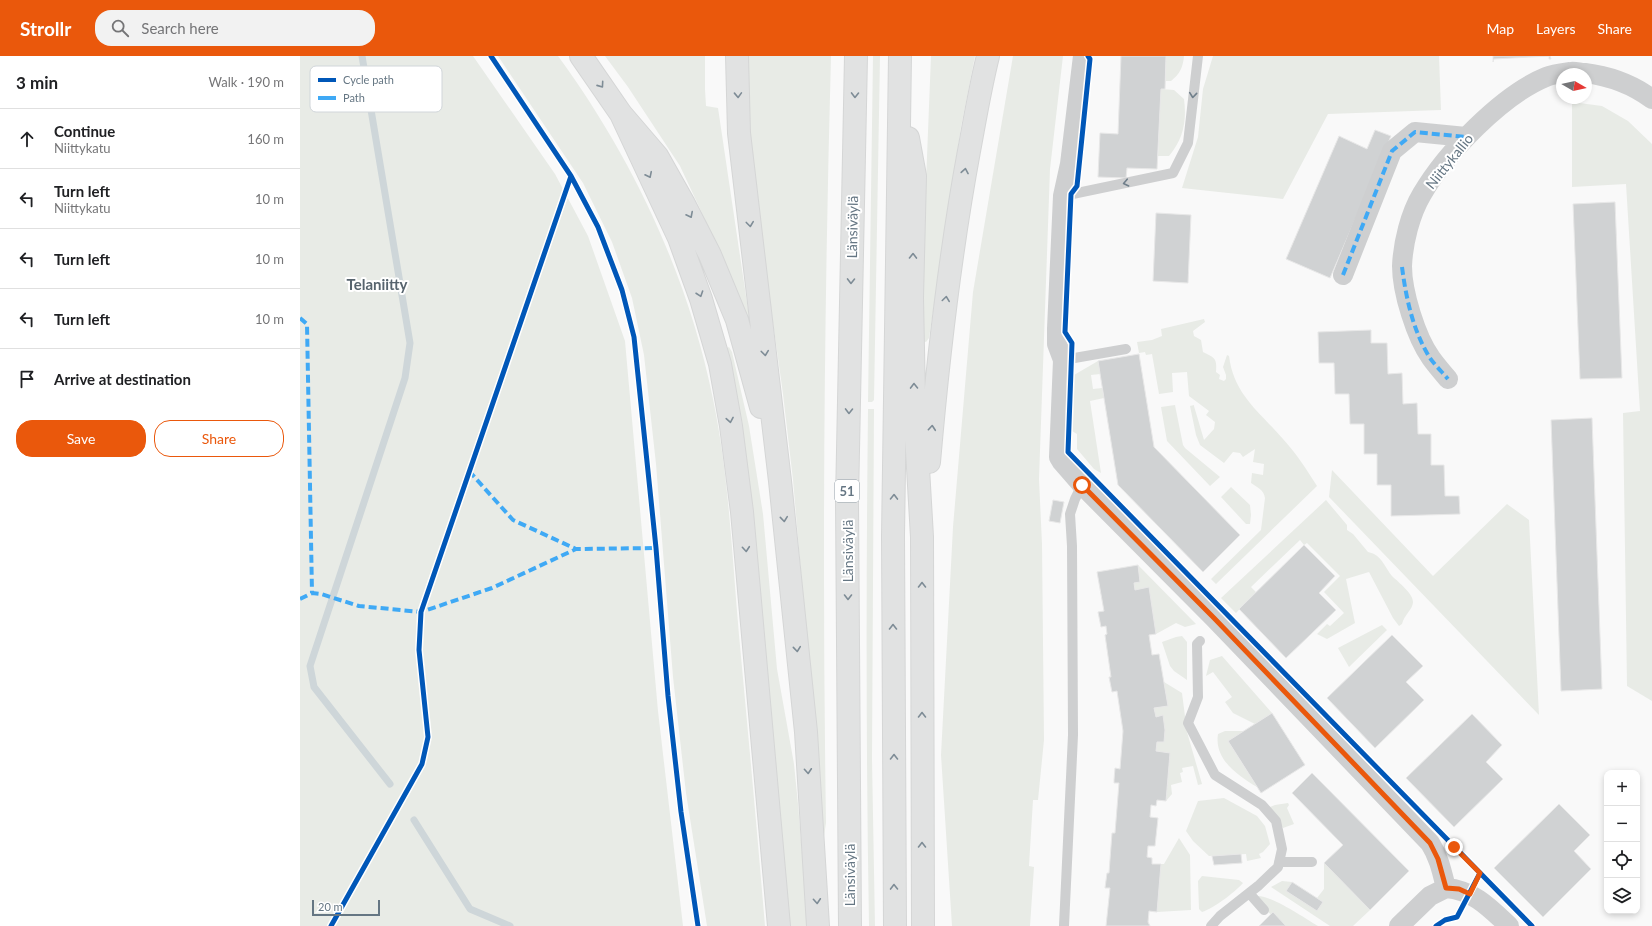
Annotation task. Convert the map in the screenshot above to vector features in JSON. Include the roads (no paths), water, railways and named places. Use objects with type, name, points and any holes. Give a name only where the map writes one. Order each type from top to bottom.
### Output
[{"type":"highway","points":[[581,56],[621,114],[658,156],[710,255],[737,320],[780,480]]},
{"type":"highway","points":[[737,56],[739,133],[780,480],[806,732],[818,926]]},
{"type":"highway","name":"Länsiväylä","points":[[850,926],[847,500],[856,56]]},
{"type":"highway","points":[[895,926],[893,536],[900,56]]},
{"type":"highway","points":[[922,537],[940,341],[956,223],[981,83],[988,56]]},
{"type":"highway","points":[[899,85],[915,176],[912,298],[914,399],[922,537],[923,926]]},
{"type":"highway","points":[[621,114],[679,238],[701,299],[721,372],[731,426],[742,512],[778,926]]},
{"type":"street","points":[[1083,56],[1070,164],[1063,196],[1057,329],[1057,344],[1063,360],[1059,458],[1082,485],[1214,618],[1430,843],[1438,859],[1446,888]]},
{"type":"street","name":"Niittykallio","points":[[1448,379],[1430,358],[1416,328],[1406,298],[1402,267],[1406,233],[1421,195],[1443,163],[1466,137],[1494,111],[1525,88],[1547,76],[1571,72],[1599,75],[1625,83],[1652,99]]},
{"type":"street","points":[[1343,275],[1392,151],[1415,132],[1466,137]]},
{"type":"street","points":[[1399,926],[1430,896],[1446,888],[1459,889],[1478,898],[1509,926]]},
{"type":"lane","points":[[1063,196],[1173,173],[1188,143],[1198,56]]},
{"type":"lane","points":[[1063,360],[1126,349]]},
{"type":"lane","points":[[1064,926],[1073,735],[1072,553],[1070,514],[1074,499],[1082,485]]},
{"type":"lane","points":[[1200,641],[1197,644],[1198,697],[1188,723],[1214,776],[1262,805],[1276,821],[1282,849],[1278,867],[1220,916],[1211,926]]},
{"type":"lane","points":[[1279,862],[1312,862]]},
{"type":"lane","points":[[1249,893],[1264,910]]},
{"type":"waterway","points":[[362,56],[364,66]]},
{"type":"waterway","points":[[371,112],[410,343],[405,378],[310,666],[314,687],[390,784]]},
{"type":"waterway","points":[[414,820],[470,909],[510,926]]},
{"type":"district","name":"Telaniitty","points":[[377,284]]}]
